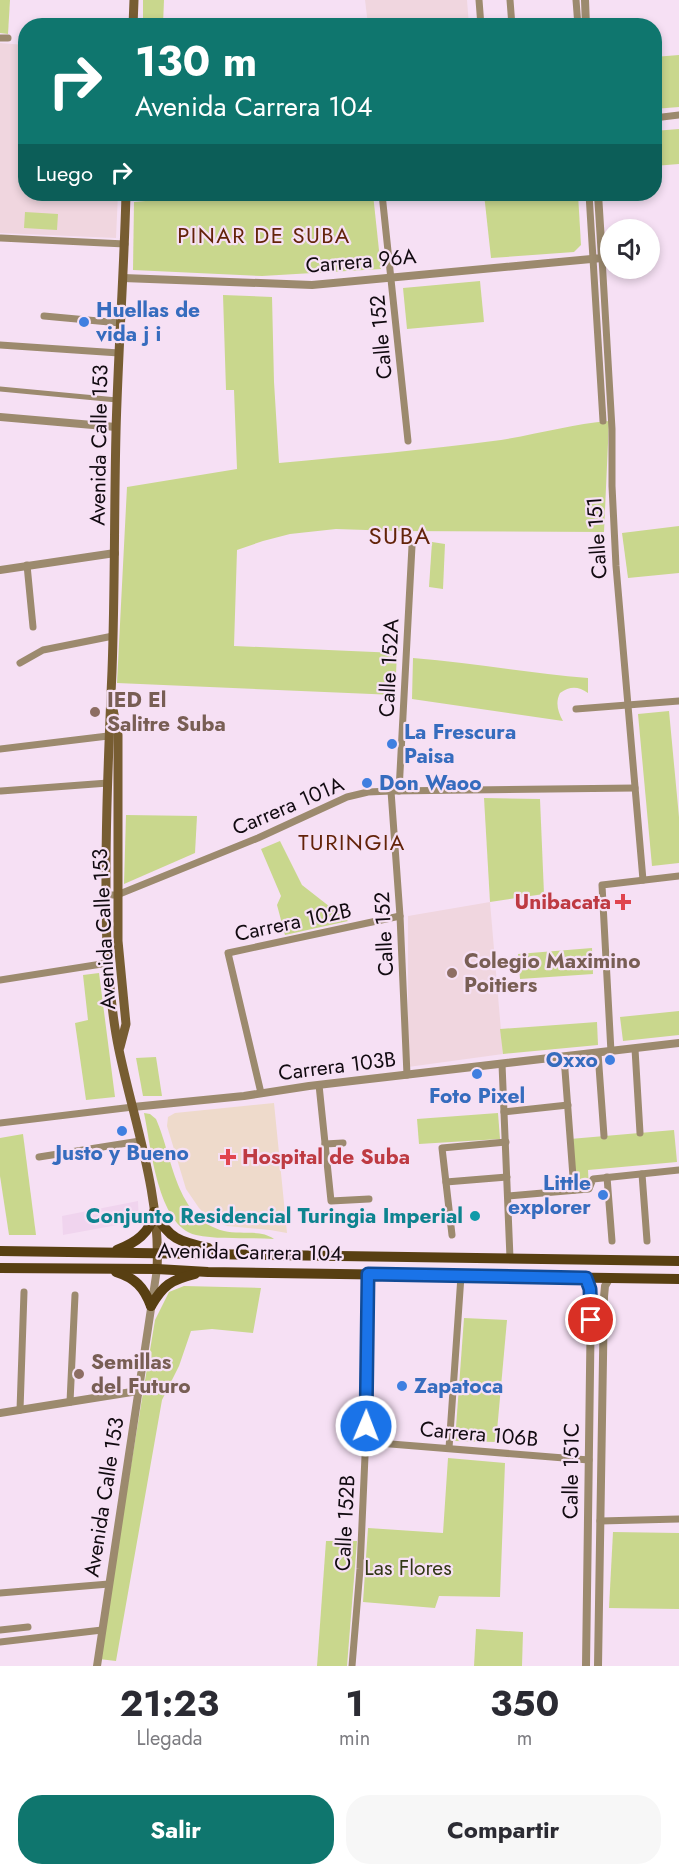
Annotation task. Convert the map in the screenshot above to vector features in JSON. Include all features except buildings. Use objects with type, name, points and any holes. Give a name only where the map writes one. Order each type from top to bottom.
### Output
[{"type":"main road","points":[[133,18],[134,0]]},
{"type":"main road","name":"Avenida Calle 153","points":[[126,201],[116,427],[113,636],[108,736],[106,894],[108,963],[119,1049],[154,1212],[158,1252],[157,1269]]},
{"type":"main road","name":"Avenida Calle 153","points":[[111,698],[118,735],[117,895],[119,953],[126,1024],[119,1049]]},
{"type":"main road","points":[[113,1252],[140,1238],[150,1225],[154,1212]]},
{"type":"main road","points":[[154,1212],[165,1229],[175,1238],[185,1243],[233,1253]]},
{"type":"main road","name":"Avenida Carrera 104","points":[[0,1251],[679,1261]]},
{"type":"main road","name":"Avenida Carrera 104","points":[[0,1268],[679,1279]]},
{"type":"main road","points":[[107,1269],[135,1280],[144,1290],[151,1306]]},
{"type":"main road","points":[[151,1306],[162,1288],[171,1282],[182,1277],[208,1272]]},
{"type":"street","points":[[479,0],[480,18]]},
{"type":"street","points":[[510,0],[511,18]]},
{"type":"street","points":[[576,0],[577,18]]},
{"type":"street","points":[[585,0],[586,18]]},
{"type":"street","points":[[662,117],[679,115]]},
{"type":"street","name":"Calle 152","points":[[383,201],[408,441]]},
{"type":"street","name":"Calle 151","points":[[590,201],[598,258],[612,429],[616,566],[643,880]]},
{"type":"street","name":"Calle 151","points":[[598,201],[603,421]]},
{"type":"street","points":[[1,238],[125,244]]},
{"type":"street","name":"Carrera 96A","points":[[123,278],[301,286],[598,258]]},
{"type":"street","points":[[44,316],[120,323]]},
{"type":"street","points":[[0,345],[119,353]]},
{"type":"street","points":[[0,389],[117,400]]},
{"type":"street","points":[[0,417],[116,427]]},
{"type":"street","name":"Calle 152A","points":[[395,791],[412,546]]},
{"type":"street","points":[[0,570],[115,554]]},
{"type":"street","points":[[27,565],[33,627]]},
{"type":"street","points":[[20,663],[43,650],[113,636]]},
{"type":"street","points":[[576,709],[679,702]]},
{"type":"street","points":[[0,748],[108,736]]},
{"type":"street","points":[[1,791],[108,783]]},
{"type":"street","name":"Carrera 101A","points":[[106,894],[117,895],[258,838],[347,797],[368,792],[635,788]]},
{"type":"street","name":"Calle 152","points":[[395,791],[406,1075]]},
{"type":"street","points":[[611,1052],[602,885],[679,876]]},
{"type":"street","name":"Carrera 102B","points":[[261,1094],[228,953],[400,916]]},
{"type":"street","points":[[0,980],[108,963]]},
{"type":"street","name":"Carrera 103B","points":[[0,1122],[244,1096],[320,1085],[679,1044]]},
{"type":"street","points":[[635,1048],[640,1133]]},
{"type":"street","points":[[598,1053],[604,1136]]},
{"type":"street","points":[[564,1057],[574,1190]]},
{"type":"street","points":[[502,1064],[510,1258]]},
{"type":"street","points":[[320,1085],[331,1201],[369,1199]]},
{"type":"street","points":[[504,1112],[568,1105]]},
{"type":"street","points":[[39,1157],[140,1141]]},
{"type":"street","points":[[452,1235],[443,1147],[506,1142]]},
{"type":"street","points":[[325,1144],[342,1143]]},
{"type":"street","points":[[508,1196],[589,1189],[593,1179],[679,1170]]},
{"type":"street","points":[[642,1174],[647,1242]]},
{"type":"street","points":[[446,1182],[507,1177]]},
{"type":"street","points":[[607,1178],[612,1241]]},
{"type":"street","name":"Avenida Calle 153","points":[[97,1666],[157,1269]]},
{"type":"street","name":"Calle 152B","points":[[351,1666],[360,1569],[366,1442],[368,1274]]},
{"type":"street","points":[[449,1448],[461,1276]]},
{"type":"street","name":"Calle 151C","points":[[586,1278],[591,1298],[586,1666]]},
{"type":"street","name":"Calle 151C","points":[[598,1666],[604,1297],[605,1286],[609,1279]]},
{"type":"street","points":[[20,1410],[24,1292]]},
{"type":"street","points":[[70,1402],[75,1295]]},
{"type":"street","points":[[0,1413],[138,1391]]},
{"type":"street","name":"Carrera 106B","points":[[366,1442],[589,1460]]},
{"type":"street","points":[[600,1521],[679,1519]]},
{"type":"street","points":[[0,1593],[109,1584]]},
{"type":"street","points":[[0,1630],[28,1627]]},
{"type":"street","points":[[0,1642],[102,1630]]},
{"type":"street","points":[[97,1666],[103,1666]]},
{"type":"shaded area","points":[[365,0],[467,0],[468,18],[367,18]]},
{"type":"shaded area","points":[[0,43],[18,44],[18,201],[118,201],[116,238],[0,233]]},
{"type":"shaded area","name":"Colegio Maximino Poitiers","points":[[490,902],[503,1054],[408,1067],[408,916]]},
{"type":"shaded area","name":"Hospital de Suba","points":[[274,1103],[287,1233],[227,1226],[209,1219],[186,1189],[167,1126],[168,1117],[175,1113]]},
{"type":"shaded area","points":[[138,1201],[139,1221],[63,1235],[62,1216]]},
{"type":"green space","points":[[0,0],[10,0],[8,34],[0,33]]},
{"type":"green space","points":[[143,0],[164,0],[163,18],[143,18]]},
{"type":"green space","points":[[679,55],[679,107],[662,108],[662,56]]},
{"type":"green space","points":[[679,129],[679,164],[662,165],[662,130]]},
{"type":"green space","points":[[374,201],[381,269],[262,276],[133,270],[134,202]]},
{"type":"green space","points":[[485,201],[578,201],[581,245],[574,252],[491,258]]},
{"type":"green space","points":[[25,212],[58,214],[57,230],[24,228]]},
{"type":"green space","points":[[480,281],[484,322],[407,329],[403,288]]},
{"type":"green space","points":[[223,295],[272,297],[279,463],[473,444],[609,421],[604,532],[336,529],[290,534],[237,550],[234,646],[397,653],[395,695],[117,683],[127,487],[237,469],[234,390],[226,390]]},
{"type":"green space","points":[[679,526],[679,573],[628,578],[622,533]]},
{"type":"green space","points":[[432,542],[445,544],[443,589],[429,587]]},
{"type":"green space","points":[[413,658],[588,678],[588,693],[574,688],[560,693],[558,707],[563,721],[412,699]]},
{"type":"green space","points":[[669,711],[679,817],[679,863],[652,866],[638,714]]},
{"type":"green space","points":[[484,798],[540,799],[544,894],[490,902]]},
{"type":"green space","points":[[126,815],[197,816],[195,853],[124,884]]},
{"type":"green space","points":[[280,841],[302,885],[348,921],[285,935],[277,905],[281,896],[261,849]]},
{"type":"green space","points":[[592,948],[593,974],[520,979],[518,954]]},
{"type":"green space","points":[[99,973],[115,1097],[86,1100],[75,1023],[88,1020],[83,975]]},
{"type":"green space","points":[[679,1011],[679,1035],[623,1041],[620,1017]]},
{"type":"green space","points":[[597,1022],[598,1045],[503,1054],[500,1029]]},
{"type":"green space","points":[[156,1057],[162,1096],[143,1096],[136,1058]]},
{"type":"green space","points":[[144,1113],[156,1119],[178,1184],[185,1200],[195,1213],[208,1224],[224,1231],[257,1233],[274,1239],[205,1237],[183,1228],[172,1217],[164,1201],[153,1163]]},
{"type":"green space","points":[[498,1113],[500,1139],[419,1144],[417,1119]]},
{"type":"green space","points":[[674,1130],[677,1162],[588,1170],[589,1189],[574,1190],[570,1139]]},
{"type":"green space","points":[[23,1134],[36,1235],[9,1235],[0,1176],[0,1138]]},
{"type":"green space","points":[[184,1286],[261,1288],[253,1333],[212,1329],[191,1331],[179,1366],[162,1400],[116,1661],[99,1659],[155,1320],[169,1292]]},
{"type":"green space","points":[[464,1318],[507,1320],[496,1442],[455,1441]]},
{"type":"green space","name":"Las Flores","points":[[448,1458],[505,1463],[500,1597],[439,1596],[435,1608],[363,1602],[368,1528],[443,1533]]},
{"type":"green space","points":[[613,1532],[679,1533],[679,1609],[609,1608]]},
{"type":"green space","points":[[326,1541],[357,1541],[347,1666],[317,1666]]},
{"type":"green space","points":[[476,1629],[523,1632],[522,1666],[474,1666]]},
{"type":"place","name":"Huellas de vida j i","points":[[84,322]]},
{"type":"place","name":"IED El Salitre Suba","points":[[95,712]]},
{"type":"place","name":"La Frescura Paisa","points":[[392,744]]},
{"type":"place","name":"Don Waoo","points":[[367,783]]},
{"type":"place","name":"Unibacata","points":[[623,902]]},
{"type":"place","name":"Colegio Maximino Poitiers","points":[[452,973]]},
{"type":"place","name":"Oxxo","points":[[610,1060]]},
{"type":"place","name":"Foto Pixel","points":[[477,1074]]},
{"type":"place","name":"Justo y Bueno","points":[[122,1131]]},
{"type":"place","name":"Hospital de Suba","points":[[228,1157]]},
{"type":"place","name":"Little explorer","points":[[603,1195]]},
{"type":"place","name":"Conjunto Residencial Turingia Imperial","points":[[475,1216]]},
{"type":"place","name":"Semillas del Futuro","points":[[79,1374]]},
{"type":"place","name":"Zapatoca","points":[[402,1386]]},
{"type":"district","name":"PINAR DE SUBA","points":[[264,235]]},
{"type":"district","name":"SUBA","points":[[400,535]]},
{"type":"district","name":"TURINGIA","points":[[352,842]]},
{"type":"route","points":[[366,1426],[368,1274],[586,1278],[590,1289],[591,1320]]}]
